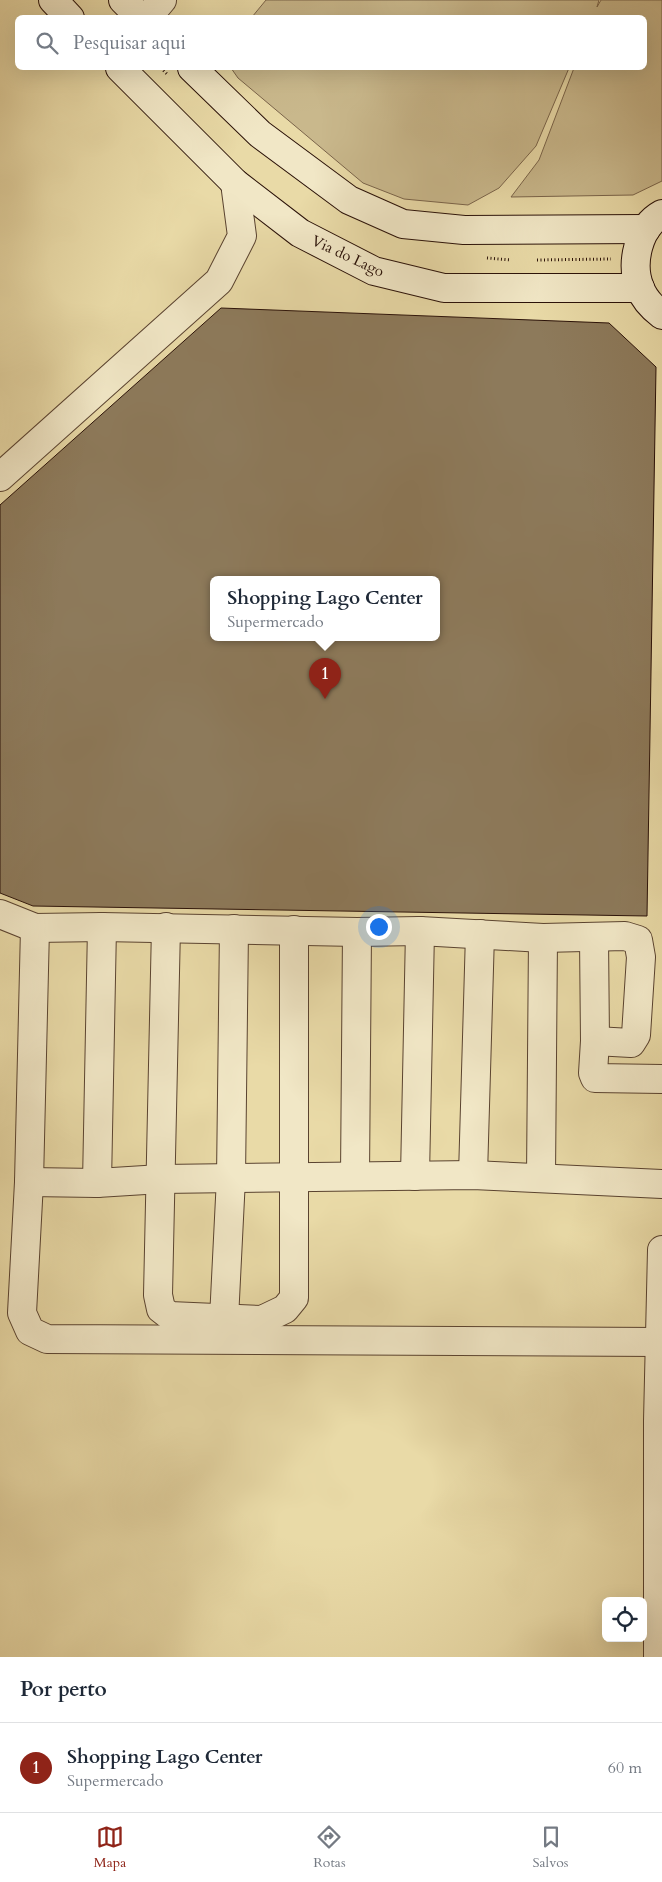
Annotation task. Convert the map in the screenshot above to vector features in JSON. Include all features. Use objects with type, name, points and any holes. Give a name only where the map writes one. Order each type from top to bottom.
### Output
[{"type":"street","points":[[53,0],[67,15]]},
{"type":"street","points":[[123,0],[138,15]]},
{"type":"street","points":[[150,15],[162,0]]},
{"type":"street","name":"Via do Lago","points":[[122,70],[235,183],[300,234],[374,271],[444,288],[640,288]]},
{"type":"street","points":[[194,70],[267,140],[349,200],[402,224],[464,230],[654,221]]},
{"type":"street","points":[[0,477],[219,281],[242,236],[235,183]]},
{"type":"street","points":[[654,221],[638,245],[636,267],[640,288],[650,305],[662,315]]},
{"type":"street","points":[[0,914],[35,928],[166,927],[357,932],[420,931],[543,938],[624,936],[638,940],[641,957],[636,1035],[631,1043],[594,1042]]},
{"type":"street","points":[[97,1183],[102,927]]},
{"type":"street","points":[[166,927],[158,1295],[161,1309],[170,1316],[262,1320],[284,1309],[294,1298],[294,930]]},
{"type":"street","points":[[35,928],[29,1182],[22,1314],[30,1331],[47,1339],[661,1342]]},
{"type":"street","points":[[224,1319],[231,1178],[234,929]]},
{"type":"street","points":[[415,1176],[420,931]]},
{"type":"street","points":[[355,1176],[357,932]]},
{"type":"street","points":[[473,1174],[480,934]]},
{"type":"street","points":[[541,1177],[543,938]]},
{"type":"street","points":[[594,938],[593,1073],[596,1078],[662,1079]]},
{"type":"street","points":[[29,1182],[97,1183],[161,1179],[473,1174],[662,1184]]},
{"type":"street","points":[[658,1657],[662,1250]]},
{"type":"shaded area","points":[[266,0],[599,0],[597,7],[601,0],[662,0],[662,181],[633,195],[511,197],[539,160],[573,70],[647,70],[647,15],[254,15]]},
{"type":"shaded area","points":[[232,70],[568,70],[536,146],[499,188],[468,205],[404,199],[363,183],[238,78]]},
{"type":"building","points":[[221,308],[609,323],[656,367],[647,916],[33,906],[0,893],[0,505]]},
{"type":"place","name":"Shopping Lago Center","points":[[325,699]]}]
